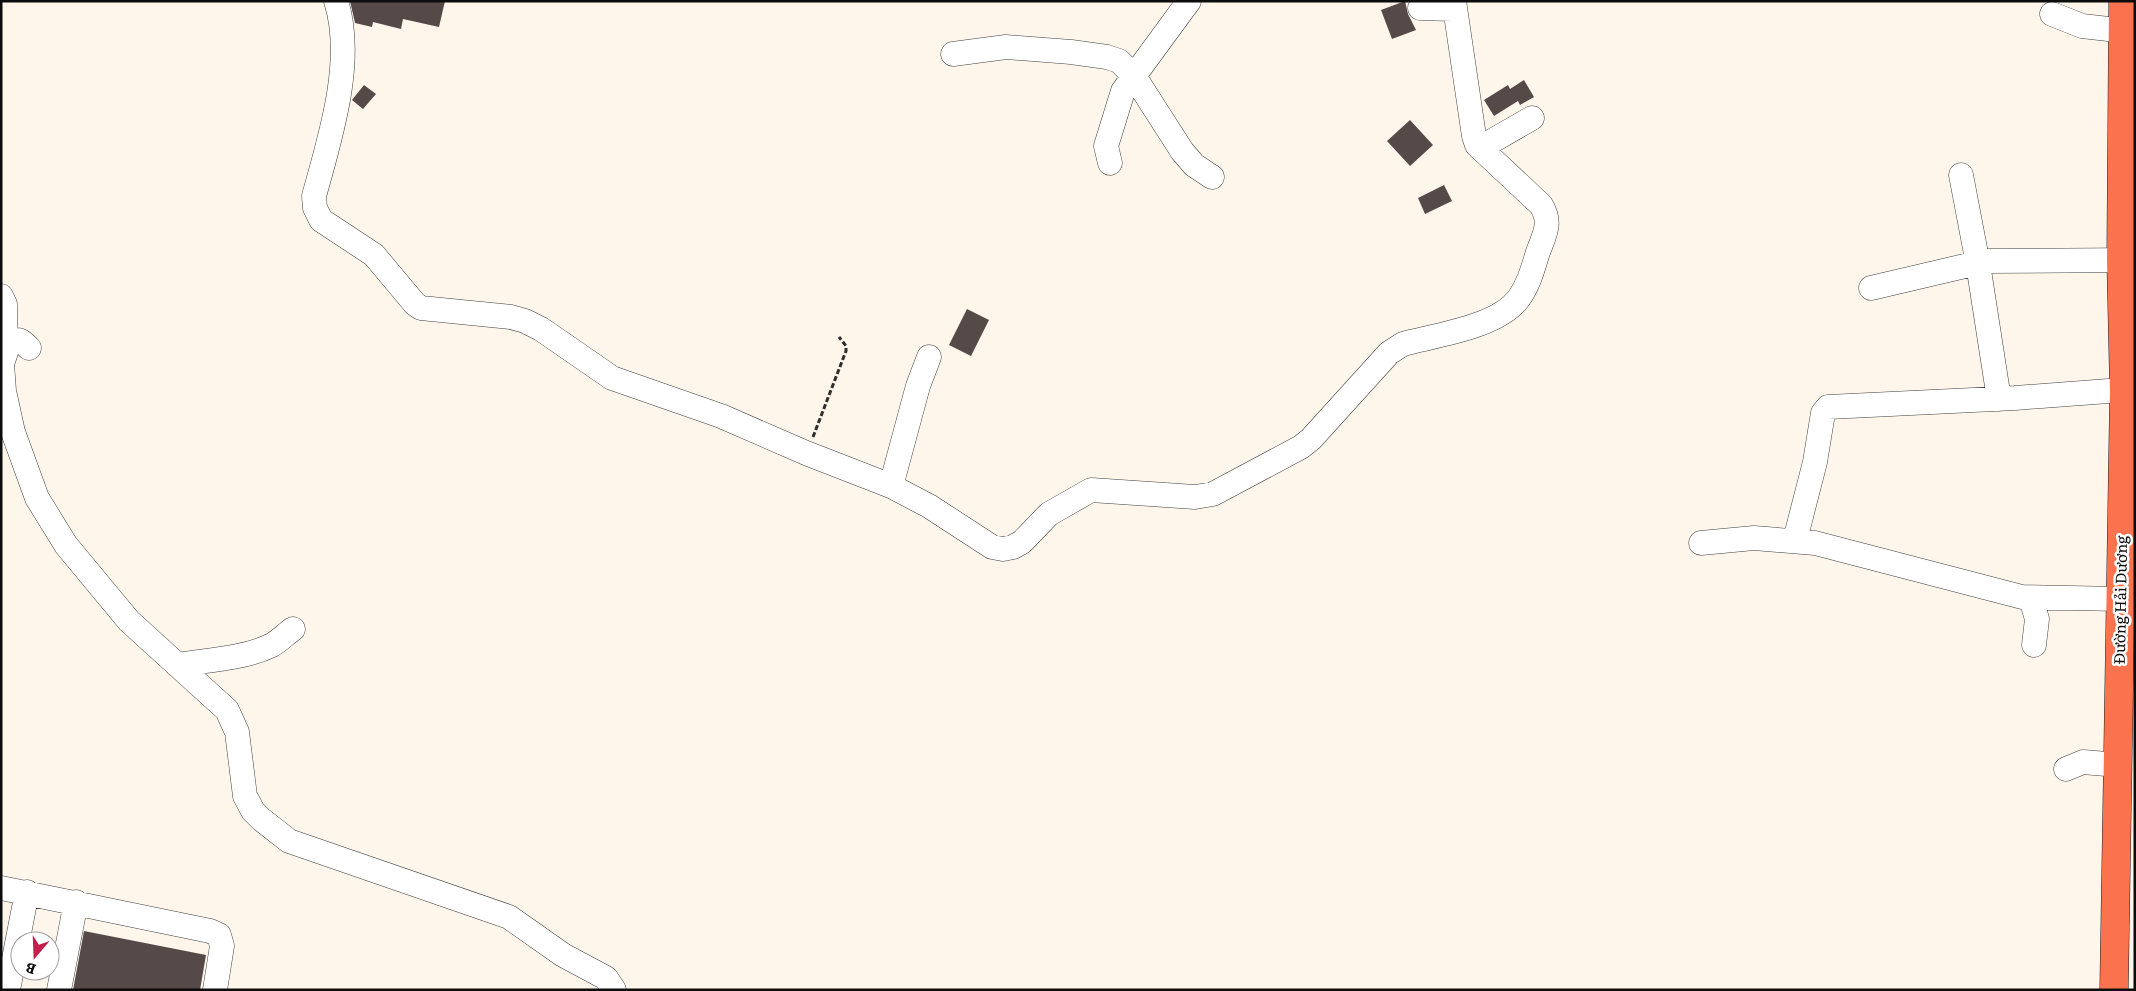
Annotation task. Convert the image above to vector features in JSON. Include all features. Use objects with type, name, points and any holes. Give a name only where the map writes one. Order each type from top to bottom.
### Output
[{"type":"highway","name":"Đường Hải Dương","points":[[2114,990],[2120,598],[2129,390],[2129,32],[2123,1]]},
{"type":"street","points":[[336,1],[340,14],[341,69],[334,121],[314,196],[314,208],[321,220],[374,255],[415,304],[421,308],[511,317],[525,321],[541,328],[618,381],[721,416],[806,454],[891,486],[939,512],[977,539],[992,547],[1003,549],[1013,547],[1022,542],[1049,514],[1085,492],[1099,490],[1195,497],[1213,494],[1301,447],[1311,439],[1395,348],[1403,344],[1490,321],[1507,311],[1519,298],[1527,284],[1546,228],[1548,216],[1541,205],[1480,148],[1474,136],[1454,5],[1420,8]]},
{"type":"street","points":[[1110,163],[1106,146],[1123,91],[1189,1]]},
{"type":"street","points":[[2052,14],[2082,26],[2129,32]]},
{"type":"street","points":[[953,54],[1006,47],[1070,52],[1106,57],[1119,61],[1134,76],[1182,151],[1194,165],[1212,177]]},
{"type":"street","points":[[1480,148],[1532,118]]},
{"type":"street","points":[[1961,175],[1978,264],[1999,399]]},
{"type":"street","points":[[1871,288],[1986,261],[2128,260]]},
{"type":"street","points":[[1,296],[5,304],[6,351]]},
{"type":"street","points":[[29,348],[22,340],[15,339],[9,343],[2,364],[13,432],[37,498],[66,545],[129,621],[227,710],[237,732],[245,796],[253,811],[288,841],[509,917],[563,955],[606,978],[614,990]]},
{"type":"street","points":[[891,486],[918,386],[929,358]]},
{"type":"street","points":[[1795,540],[1815,462],[1823,413],[1828,407],[1999,399],[2129,390]]},
{"type":"street","points":[[1701,543],[1754,538],[1815,542],[1884,562],[2031,599],[2120,598]]},
{"type":"street","points":[[2031,599],[2036,619],[2034,645]]},
{"type":"street","points":[[177,665],[243,654],[261,649],[272,645],[294,629]]},
{"type":"street","points":[[2066,769],[2083,762],[2118,765]]},
{"type":"street","points":[[1,888],[210,931],[219,936],[222,946],[215,990]]},
{"type":"street","points":[[8,990],[27,892]]},
{"type":"street","points":[[59,990],[76,902]]},
{"type":"path","points":[[806,454],[846,351],[846,346],[838,337]]},
{"type":"building","points":[[350,1],[445,1],[439,27],[403,19],[401,29],[373,22],[372,27],[355,23]]},
{"type":"building","points":[[1405,1],[1408,14],[1416,30],[1392,39],[1381,10]]},
{"type":"building","points":[[1524,80],[1534,97],[1520,105],[1518,101],[1494,116],[1484,100],[1508,85],[1510,89]]},
{"type":"building","points":[[364,85],[376,94],[363,109],[352,100]]},
{"type":"building","points":[[1410,120],[1433,145],[1410,166],[1387,141]]},
{"type":"building","points":[[1444,185],[1452,201],[1425,214],[1418,198]]},
{"type":"building","points":[[967,309],[989,320],[971,356],[949,345]]},
{"type":"building","points":[[84,931],[206,955],[200,990],[73,990]]}]
